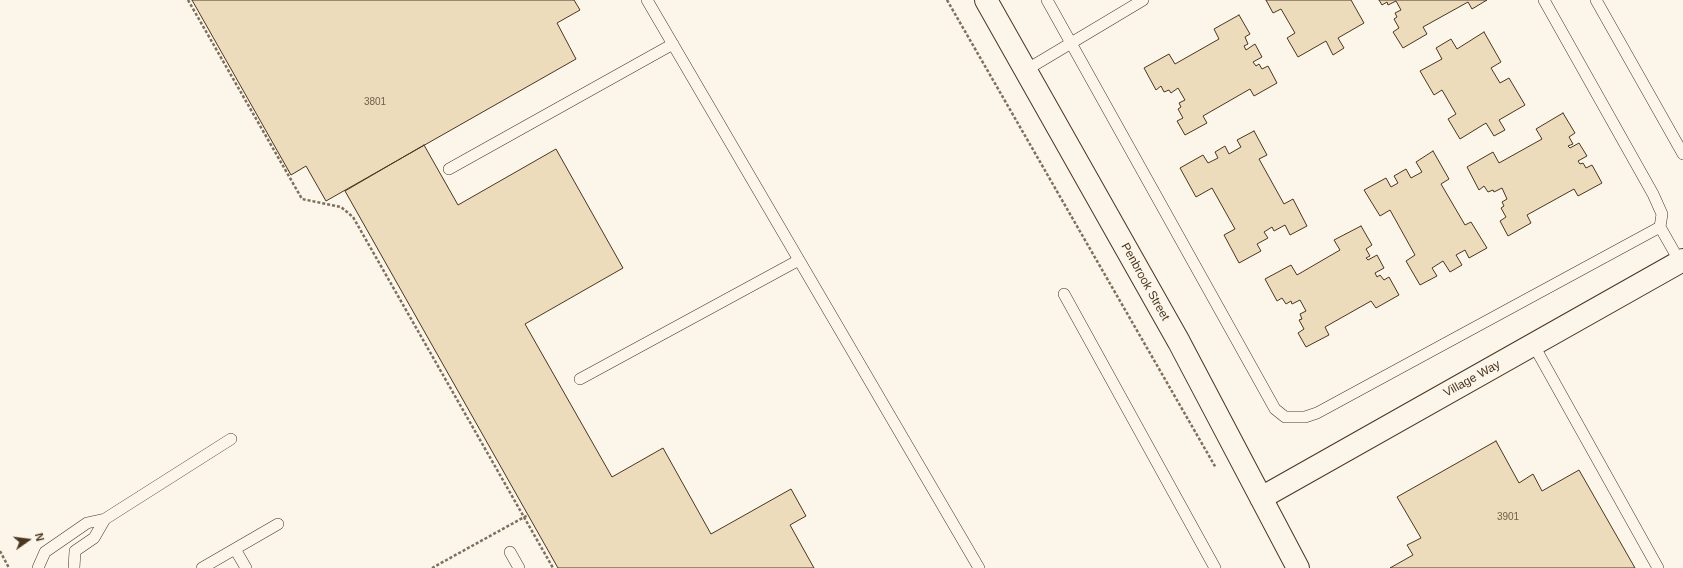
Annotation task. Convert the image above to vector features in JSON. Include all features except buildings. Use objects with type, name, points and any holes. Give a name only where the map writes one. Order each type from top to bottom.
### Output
[{"type":"street","name":"Penbrook Street","points":[[986,0],[1179,342],[1298,568]]},
{"type":"street","name":"Village Way","points":[[1261,498],[1681,261]]},
{"type":"lane","points":[[647,0],[978,568]]},
{"type":"lane","points":[[1047,0],[1275,410],[1285,417],[1305,417],[1317,413],[1660,227]]},
{"type":"lane","points":[[1026,70],[1143,0]]},
{"type":"lane","points":[[1544,0],[1654,194],[1662,214],[1660,227],[1681,261]]},
{"type":"lane","points":[[1596,0],[1683,154]]},
{"type":"lane","points":[[449,169],[673,44]]},
{"type":"lane","points":[[580,379],[799,260]]},
{"type":"lane","points":[[1064,294],[1215,568]]},
{"type":"lane","points":[[1533,344],[1658,568]]},
{"type":"lane","points":[[38,568],[45,552],[87,523],[105,520],[231,440]]},
{"type":"lane","points":[[74,568],[75,551],[94,538],[105,520]]},
{"type":"lane","points":[[202,568],[278,524]]},
{"type":"lane","points":[[235,549],[246,568]]},
{"type":"lane","points":[[510,552],[519,568]]},
{"type":"path","points":[[188,0],[302,199],[341,207],[354,217],[553,568]]},
{"type":"path","points":[[947,0],[1219,474]]},
{"type":"path","points":[[432,568],[528,515]]},
{"type":"path","points":[[0,551],[9,568]]}]
